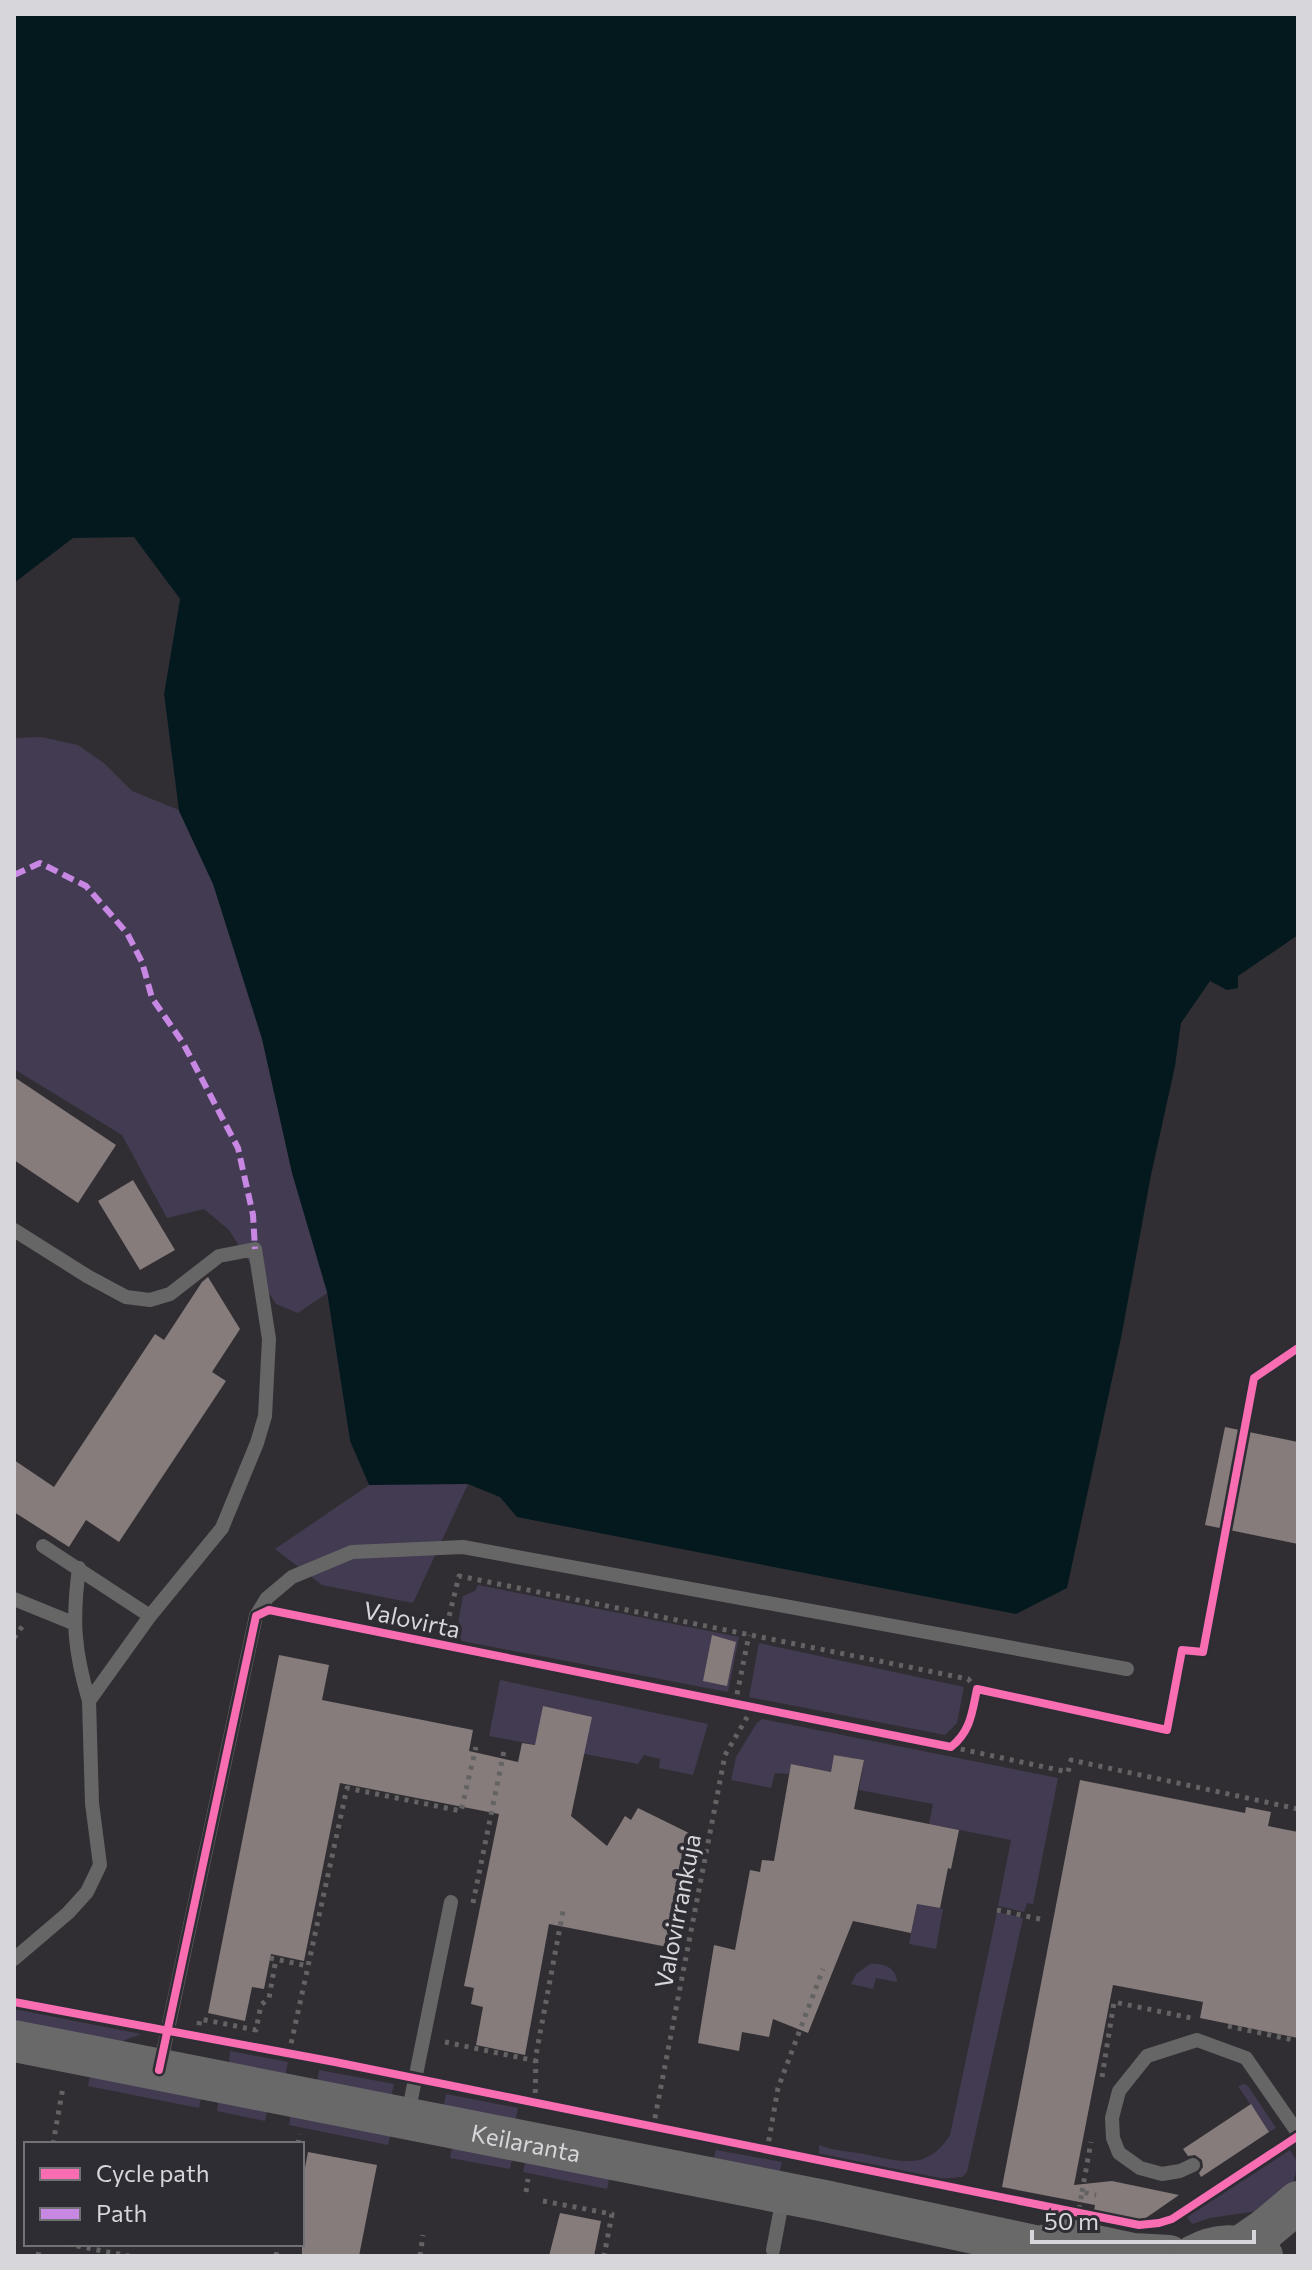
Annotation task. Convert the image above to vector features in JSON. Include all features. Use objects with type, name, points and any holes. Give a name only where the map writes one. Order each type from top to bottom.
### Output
[{"type":"street","name":"Keilaranta","points":[[14,2041],[407,2118],[781,2173],[1044,2251],[1068,2240],[1133,2254],[1169,2256]]},
{"type":"street","points":[[1194,2256],[1206,2249],[1223,2246],[1251,2252],[1266,2229],[1298,2202]]},
{"type":"lane","points":[[14,1230],[126,1297],[150,1300],[170,1294],[219,1256],[255,1249],[269,1339],[265,1416],[257,1443],[222,1528],[150,1616],[89,1701]]},
{"type":"lane","points":[[43,1546],[150,1616]]},
{"type":"lane","points":[[159,2070],[256,1616],[267,1598],[292,1577],[352,1552],[463,1547],[1127,1669]]},
{"type":"lane","points":[[14,1959],[68,1913],[87,1892],[100,1865],[92,1803],[89,1701],[79,1667],[73,1623],[79,1568]]},
{"type":"lane","points":[[14,1599],[73,1623]]},
{"type":"lane","points":[[407,2118],[451,1902]]},
{"type":"lane","points":[[1193,2165],[1162,2174],[1140,2168],[1119,2153],[1113,2138],[1112,2118],[1119,2091],[1147,2056],[1197,2040],[1246,2058],[1298,2133]]},
{"type":"lane","points":[[773,2250],[781,2173]]},
{"type":"path","points":[[735,1704],[749,1635]]},
{"type":"path","points":[[720,1701],[769,1710]]},
{"type":"path","points":[[951,1747],[962,1738]]},
{"type":"path","points":[[936,1744],[1068,1772],[1071,1760],[1298,1809]]},
{"type":"path","points":[[275,2051],[293,2054],[308,1966],[347,1786],[461,1811],[476,1747]]},
{"type":"path","points":[[997,1910],[1040,1919]]},
{"type":"path","points":[[535,2103],[536,2061],[563,1911]]},
{"type":"path","points":[[197,2035],[200,2019],[256,2030],[261,2005],[269,1998],[273,1958],[308,1966]]},
{"type":"path","points":[[781,2173],[767,2151],[778,2088],[823,1969]]},
{"type":"path","points":[[169,2030],[208,2037]]},
{"type":"path","points":[[445,2042],[536,2061]]},
{"type":"path","points":[[53,2142],[63,2087]]},
{"type":"path","points":[[521,2100],[549,2106]]},
{"type":"path","points":[[638,2124],[667,2131]]},
{"type":"path","points":[[298,2142],[300,2134]]},
{"type":"path","points":[[752,2148],[767,2151]]},
{"type":"path","points":[[1078,2212],[1085,2178]]},
{"type":"path","points":[[526,2192],[528,2179]]},
{"type":"path","points":[[1082,2192],[1096,2195]]},
{"type":"path","points":[[543,2201],[612,2214],[604,2256]]},
{"type":"path","points":[[1063,2209],[1093,2215]]},
{"type":"path","points":[[420,2256],[423,2235]]},
{"type":"path","points":[[77,2246],[129,2256]]},
{"type":"shaded area","points":[[163,522],[468,1484],[413,1603],[322,1585],[275,1549],[369,1485],[350,1441],[327,1293],[298,1313],[276,1304],[229,1230],[204,1209],[167,1218],[122,1135],[14,1069],[14,738],[41,737],[78,745],[105,764],[132,791],[179,810],[164,694],[180,599],[135,537]]},
{"type":"shaded area","points":[[478,1585],[739,1637],[728,1692],[462,1641],[456,1634],[463,1596],[475,1591]]},
{"type":"shaded area","points":[[759,1643],[964,1687],[957,1723],[945,1735],[749,1697]]},
{"type":"shaded area","points":[[500,1680],[708,1724],[693,1775],[659,1768],[660,1759],[644,1755],[638,1764],[489,1736]]},
{"type":"shaded area","points":[[762,1719],[1058,1778],[1033,1904],[1027,1903],[1024,1912],[998,1906],[1011,1840],[929,1824],[933,1804],[859,1790],[864,1760],[835,1755],[831,1772],[792,1764],[789,1774],[775,1773],[771,1788],[731,1780],[736,1757]]},
{"type":"shaded area","points":[[917,1904],[943,1909],[936,1949],[909,1944]]},
{"type":"shaded area","points":[[997,1912],[1023,1918],[967,2172],[962,2177],[937,2179],[819,2155],[819,2145],[912,2161],[932,2155],[950,2135]]},
{"type":"shaded area","points":[[870,1964],[888,1967],[897,1982],[876,1978],[873,1989],[851,1984],[856,1974]]},
{"type":"shaded area","points":[[14,2009],[141,2034],[120,2042],[14,2022]]},
{"type":"shaded area","points":[[230,2051],[288,2062],[285,2077],[229,2065]]},
{"type":"shaded area","points":[[319,2070],[394,2084],[391,2098],[317,2083]]},
{"type":"shaded area","points":[[91,2072],[202,2094],[199,2108],[88,2086]]},
{"type":"shaded area","points":[[1244,2084],[1276,2128],[1269,2132],[1238,2086]]},
{"type":"shaded area","points":[[446,2094],[518,2108],[515,2122],[443,2108]]},
{"type":"shaded area","points":[[219,2097],[268,2107],[265,2121],[217,2111]]},
{"type":"shaded area","points":[[291,2112],[391,2131],[388,2145],[289,2125]]},
{"type":"shaded area","points":[[453,2143],[513,2155],[510,2169],[450,2158]]},
{"type":"shaded area","points":[[716,2150],[782,2162],[779,2174],[713,2160]]},
{"type":"shaded area","points":[[1290,2150],[1298,2163],[1293,2184],[1264,2210],[1210,2218],[1192,2224],[1187,2217]]},
{"type":"shaded area","points":[[526,2158],[610,2175],[607,2189],[523,2172]]},
{"type":"water","points":[[14,14],[1298,14],[1298,935],[1238,976],[1238,988],[1227,990],[1210,981],[1181,1023],[1122,1333],[1067,1588],[1016,1614],[517,1517],[500,1497],[468,1484],[369,1485],[350,1441],[327,1292],[292,1173],[262,1039],[213,884],[179,811],[164,694],[180,599],[134,537],[73,538],[14,583]]},
{"type":"building","points":[[14,1077],[116,1145],[78,1203],[14,1160]]},
{"type":"building","points":[[133,1180],[175,1250],[140,1270],[98,1201]]},
{"type":"building","points":[[208,1277],[240,1329],[212,1372],[226,1381],[119,1542],[86,1520],[69,1547],[14,1512],[14,1460],[54,1487],[155,1334],[164,1340]]},
{"type":"building","points":[[1225,1427],[1298,1442],[1298,1544],[1205,1525]]},
{"type":"building","points":[[712,1635],[736,1642],[727,1686],[703,1681]]},
{"type":"building","points":[[279,1655],[329,1665],[322,1700],[473,1730],[469,1751],[518,1762],[522,1743],[535,1745],[543,1706],[592,1717],[571,1816],[607,1846],[625,1816],[631,1820],[638,1808],[695,1836],[690,1862],[696,1862],[678,1949],[549,1924],[525,2055],[476,2045],[483,2007],[471,2004],[474,1988],[464,1986],[499,1814],[340,1783],[304,1961],[271,1954],[264,1989],[252,1987],[245,2021],[208,2013]]},
{"type":"building","points":[[834,1755],[864,1760],[854,1809],[959,1830],[940,1908],[917,1904],[911,1933],[853,1921],[808,2033],[773,2019],[769,2037],[742,2032],[739,2051],[698,2043],[714,1945],[735,1950],[750,1870],[760,1872],[762,1860],[774,1861],[791,1764],[831,1772]]},
{"type":"building","points":[[1080,1780],[1245,1813],[1246,1807],[1271,1812],[1268,1826],[1298,1832],[1298,2038],[1200,2018],[1203,2002],[1113,1985],[1074,2185],[1112,2181],[1179,2195],[1143,2220],[1094,2211],[1095,2205],[1002,2187]]},
{"type":"building","points":[[1251,2104],[1269,2132],[1201,2177],[1202,2160],[1195,2155],[1188,2156],[1183,2149]]},
{"type":"building","points":[[308,2152],[377,2165],[359,2256],[302,2256],[304,2173]]},
{"type":"building","points":[[560,2213],[601,2221],[594,2256],[549,2256]]},
{"type":"marked path","points":[[14,875],[40,863],[86,886],[127,933],[142,962],[152,998],[183,1043],[238,1148],[253,1215],[255,1249]]},
{"type":"cycle path","name":"Valovirta","points":[[159,2070],[256,1616],[269,1610],[951,1747],[967,1728],[977,1689],[1167,1730],[1182,1650],[1203,1652],[1254,1378],[1298,1348]]},
{"type":"cycle path","points":[[14,2002],[335,2062],[1139,2225],[1172,2219],[1298,2136]]}]
